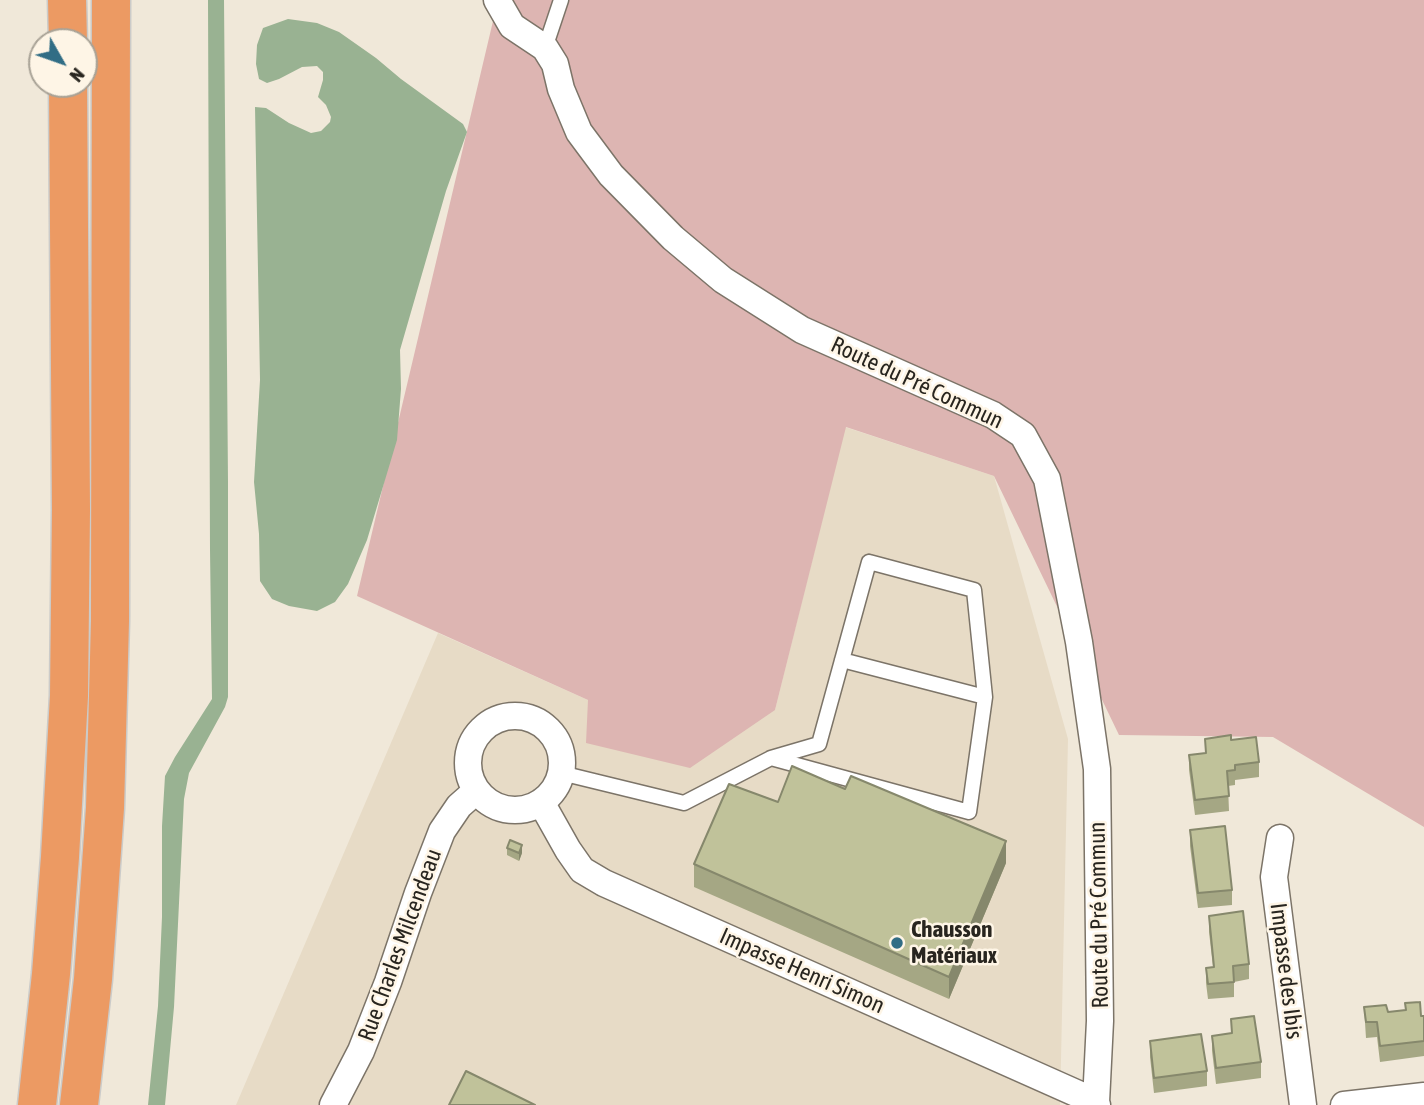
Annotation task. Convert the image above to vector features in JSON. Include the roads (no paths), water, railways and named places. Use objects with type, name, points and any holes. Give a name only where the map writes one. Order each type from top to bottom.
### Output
[{"type":"highway","points":[[67,0],[68,28]]},
{"type":"highway","points":[[79,1105],[93,979],[105,808],[110,621],[111,0]]},
{"type":"highway","points":[[37,1105],[54,935],[69,696],[71,510],[68,98]]},
{"type":"street","points":[[497,0],[512,26],[545,48]]},
{"type":"street","name":"Route du Pré Commun","points":[[545,48],[555,64],[561,89],[579,132],[611,176],[673,239],[723,280],[802,330],[993,415],[1023,435],[1047,479],[1079,642],[1097,769],[1100,1021],[1096,1103]]},
{"type":"street","points":[[510,715],[530,717],[547,727],[559,743],[563,763],[561,773],[559,782],[547,798],[530,808],[510,811],[491,804],[476,791],[468,773],[468,753],[476,734],[491,721],[510,715]]},
{"type":"street","name":"Rue Charles Milcendeau","points":[[333,1105],[361,1051],[442,831],[459,806],[476,791]]},
{"type":"street","name":"Impasse Henri Simon","points":[[541,802],[582,870],[604,883],[1096,1103]]},
{"type":"street","name":"Impasse des Ibis","points":[[1280,838],[1275,877],[1303,1105]]},
{"type":"street","points":[[1344,1105],[1419,1099]]},
{"type":"lane","points":[[545,48],[561,0]]},
{"type":"lane","points":[[561,773],[684,803],[771,758],[819,744],[869,562],[974,590],[985,697],[970,812],[771,758]]},
{"type":"lane","points":[[842,660],[985,697]]},
{"type":"place","name":"Chausson Matériaux","points":[[897,943]]}]
